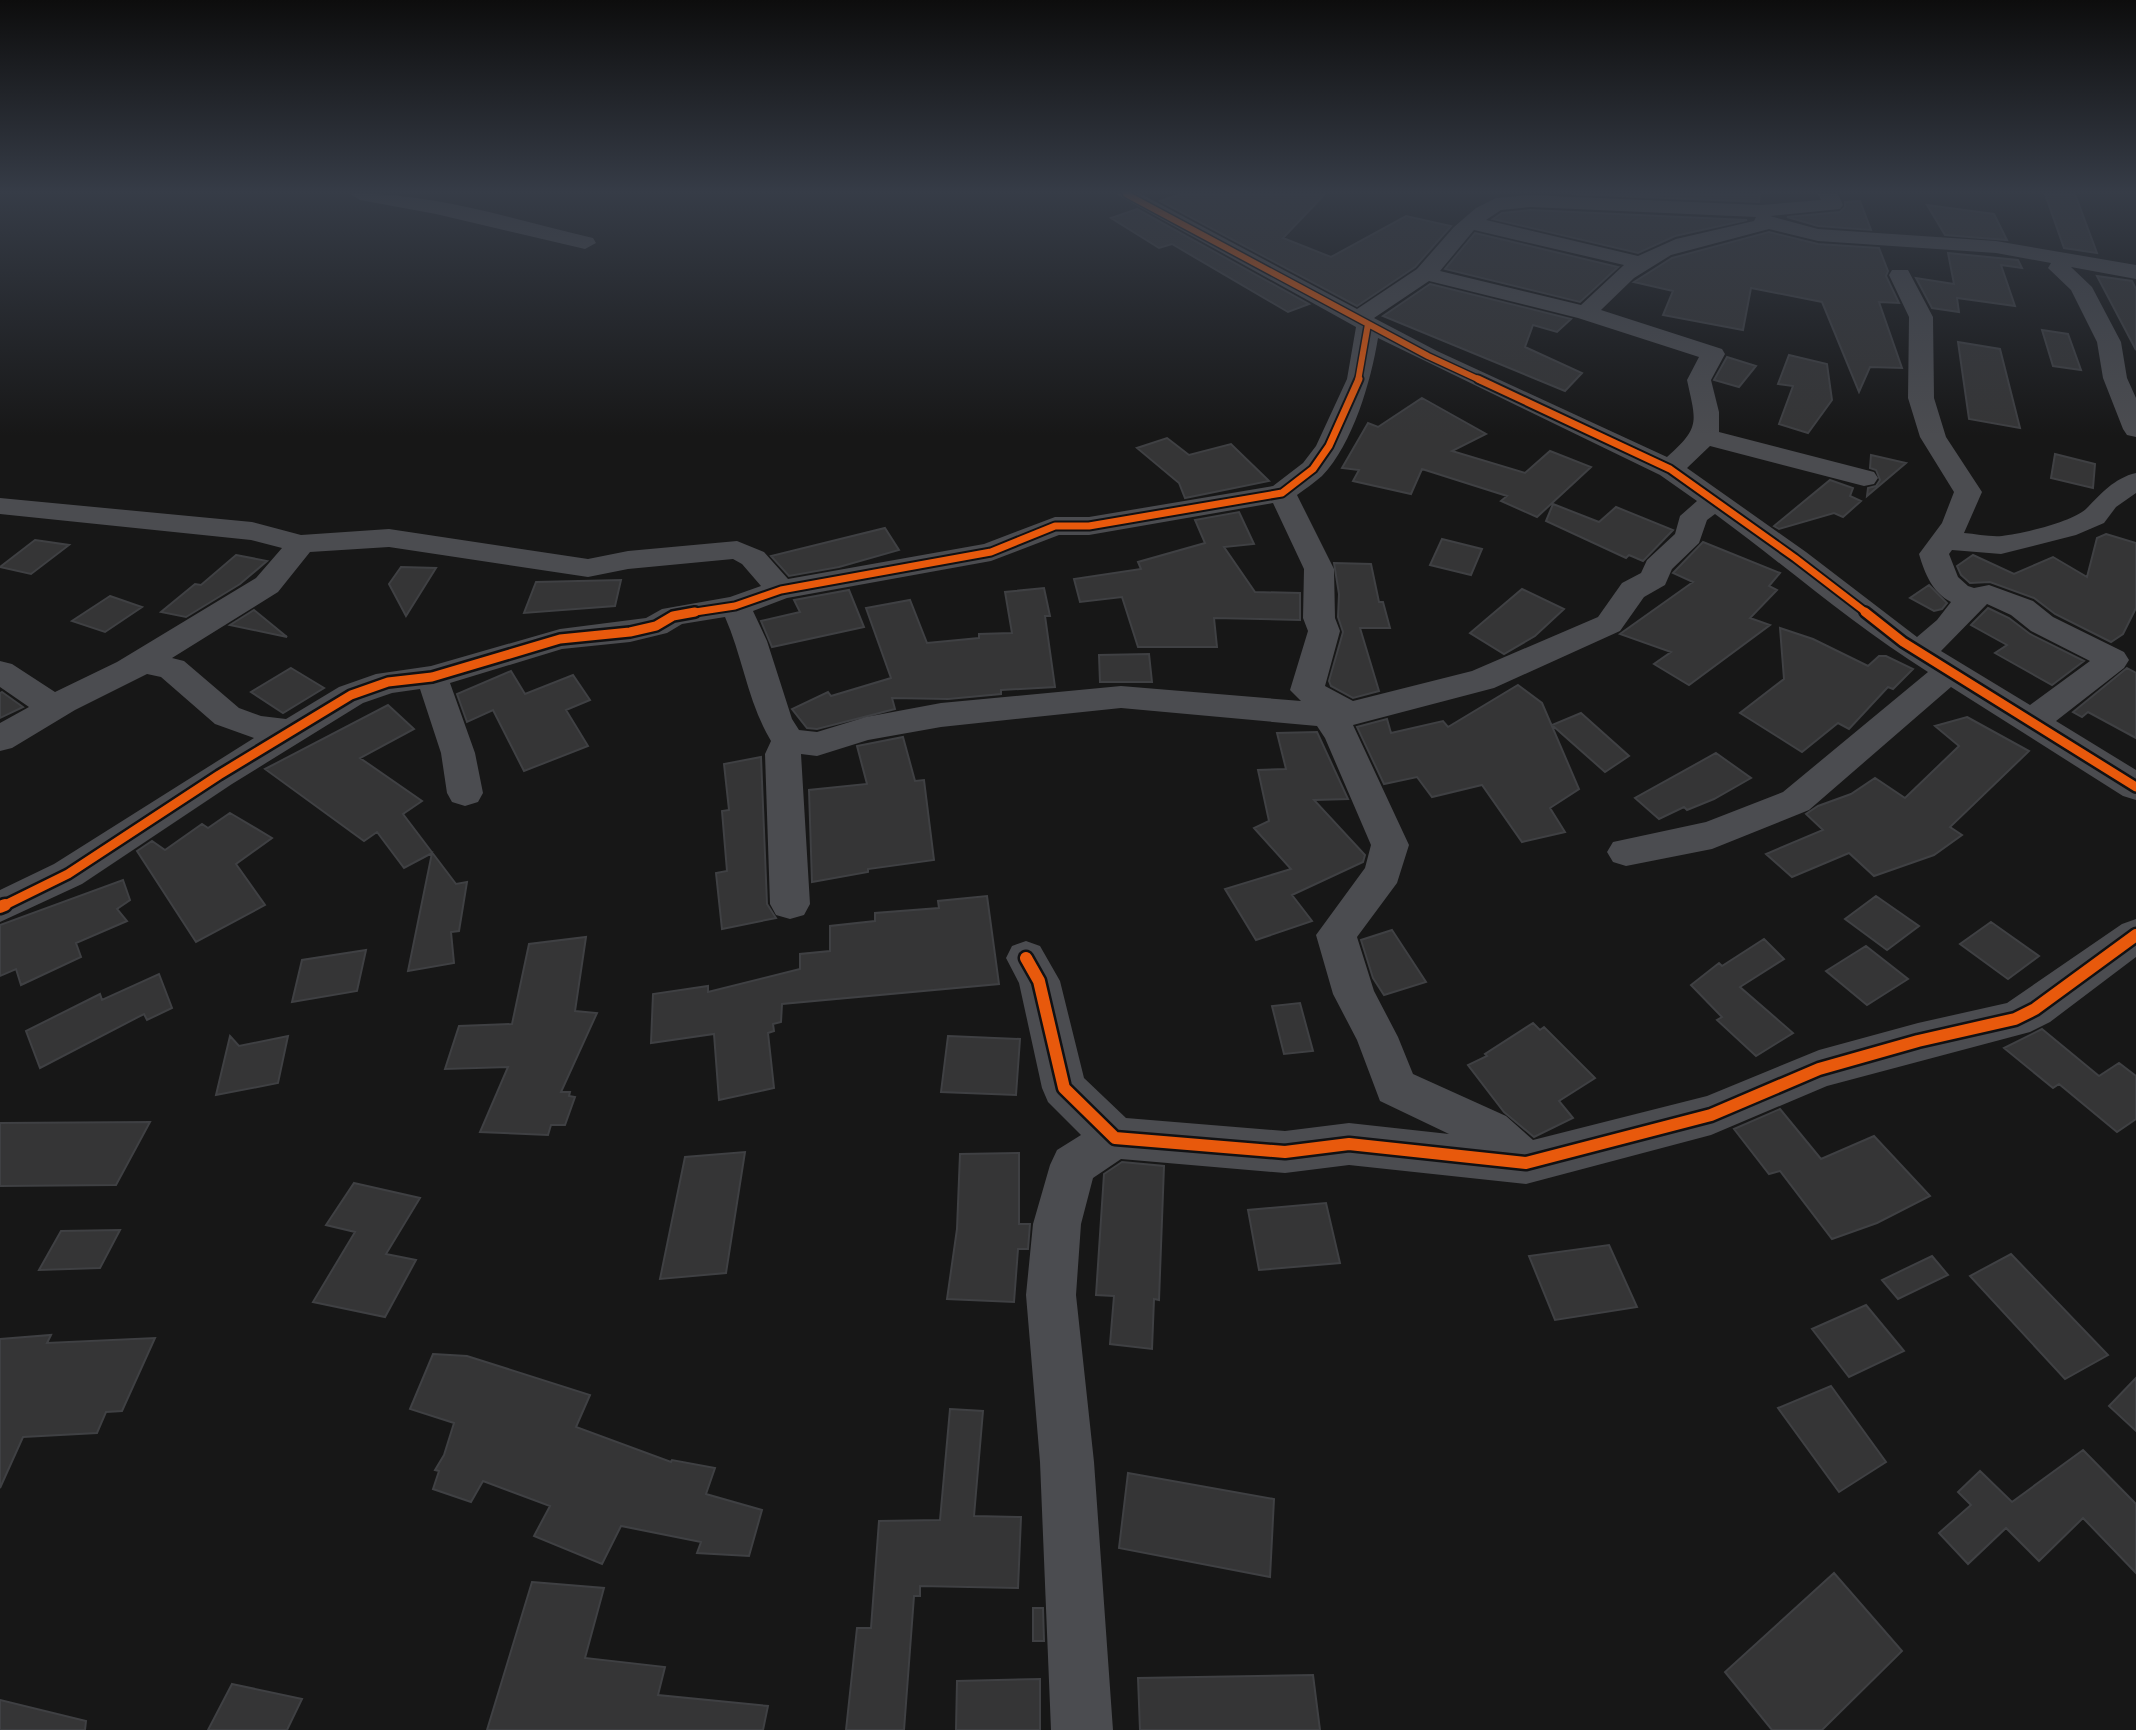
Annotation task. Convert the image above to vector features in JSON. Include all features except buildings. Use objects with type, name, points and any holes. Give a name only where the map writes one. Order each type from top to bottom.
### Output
[{"type":"street","points":[[1277,275],[1428,356],[1670,469],[1936,662],[2136,787]]},
{"type":"street","points":[[0,907],[68,874],[351,695],[388,682],[432,677],[560,639],[630,632],[656,626],[673,616],[735,606],[781,590],[991,552],[1055,526],[1089,526],[1282,493],[1313,469],[1329,446],[1359,379],[1363,321],[1424,275]]},
{"type":"street","points":[[1428,275],[1586,313],[1713,354],[1699,380],[1709,413],[1706,437],[1670,469]]},
{"type":"street","points":[[1586,313],[1624,275]]},
{"type":"street","points":[[1900,275],[1921,317],[1921,398],[1933,437],[1968,492],[1956,524],[1934,554],[1942,582],[1959,596],[1974,598],[1989,594],[2022,608],[2042,624],[2113,660],[2030,723]]},
{"type":"street","points":[[2067,275],[2081,287],[2109,342],[2115,378],[2136,429]]},
{"type":"street","points":[[1706,437],[1864,478]]},
{"type":"street","points":[[1944,540],[2001,545],[2066,529],[2094,517],[2106,501],[2136,481]]},
{"type":"street","points":[[1282,493],[1319,569],[1319,618],[1324,631],[1307,690],[1338,715],[1341,734],[1390,845],[1383,873],[1336,935],[1354,994],[1377,1037],[1396,1087],[1490,1131],[1526,1163]]},
{"type":"street","points":[[788,741],[817,744],[866,729],[941,715],[1121,697],[1338,715],[1482,680],[1609,624],[1633,590],[1654,578],[1658,566],[1689,537],[1694,516],[1716,500]]},
{"type":"street","points":[[0,506],[252,531],[301,544],[389,538],[588,568],[628,560],[737,550],[753,558],[781,590]]},
{"type":"street","points":[[0,739],[54,707],[143,662],[267,585],[301,544]]},
{"type":"street","points":[[1626,852],[1712,835],[1796,801],[1936,662],[1939,632],[1950,626],[1956,614],[1974,598]]},
{"type":"street","points":[[735,606],[751,641],[775,719],[788,741]]},
{"type":"street","points":[[143,662],[172,669],[227,716],[257,727],[291,731]]},
{"type":"street","points":[[0,672],[54,707]]},
{"type":"street","points":[[432,677],[458,753],[465,793]]},
{"type":"street","points":[[788,741],[783,754],[790,904]]},
{"type":"street","points":[[1082,1730],[1067,1462],[1051,1295],[1057,1224],[1073,1165],[1115,1138],[1285,1152],[1349,1144],[1526,1163],[1711,1115],[1819,1069],[1918,1041],[2015,1019],[2035,1009],[2136,935]]},
{"type":"street","points":[[1026,958],[1039,981],[1064,1088],[1115,1138]]},
{"type":"cycle path","points":[[1277,275],[1428,356],[1670,469],[1795,558],[1903,642],[2136,787]]},
{"type":"cycle path","points":[[0,907],[68,874],[219,775],[351,695],[388,682],[432,677],[560,639],[630,632],[656,626],[673,616],[735,606],[781,590],[991,552],[1055,526],[1089,526],[1282,493],[1313,469],[1329,446],[1359,379],[1368,324]]},
{"type":"cycle path","points":[[1026,958],[1039,981],[1064,1088],[1115,1138],[1285,1152],[1349,1144],[1526,1163],[1711,1115],[1819,1069],[1918,1041],[2015,1019],[2035,1009],[2136,935]]}]
